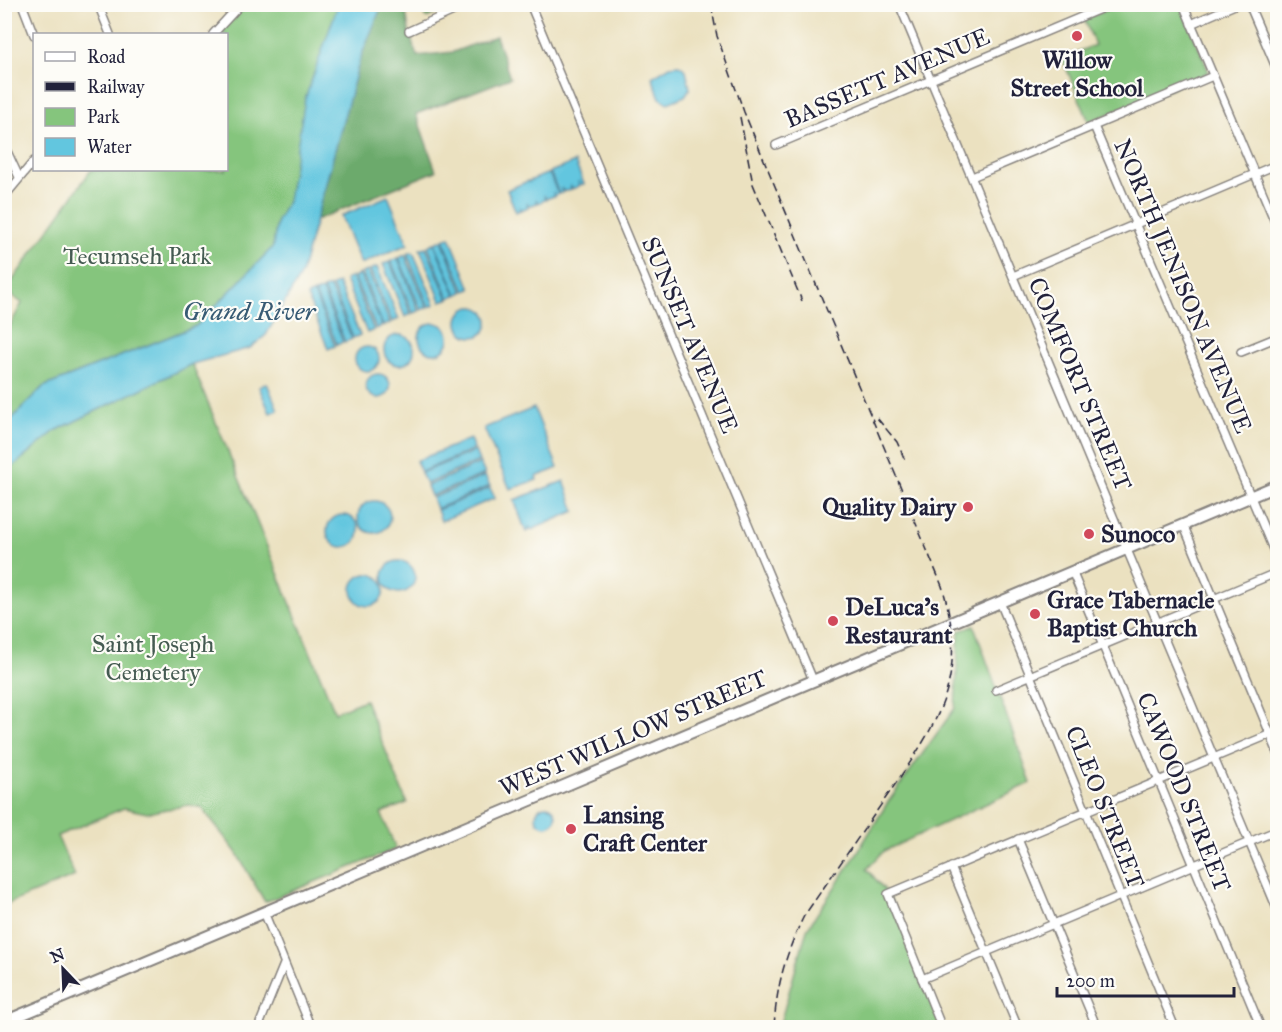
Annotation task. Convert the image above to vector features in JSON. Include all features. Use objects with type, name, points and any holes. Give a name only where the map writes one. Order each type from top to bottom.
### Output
[{"type":"street","points":[[22,4],[33,33]]},
{"type":"street","points":[[98,4],[110,33]]},
{"type":"street","points":[[214,33],[241,4]]},
{"type":"street","points":[[409,31],[469,4]]},
{"type":"street","name":"SUNSET AVENUE","points":[[530,4],[813,680]]},
{"type":"street","name":"COMFORT STREET","points":[[899,4],[1278,911]]},
{"type":"street","name":"BASSETT AVENUE","points":[[776,145],[1112,4]]},
{"type":"street","points":[[1184,4],[1278,229]]},
{"type":"street","points":[[1191,24],[1237,4]]},
{"type":"street","points":[[1249,4],[1278,72]]},
{"type":"street","points":[[972,177],[1213,76]]},
{"type":"street","name":"NORTH JENISON AVENUE","points":[[1094,126],[1278,561]]},
{"type":"street","points":[[4,145],[19,177]]},
{"type":"street","points":[[4,197],[33,162]]},
{"type":"street","points":[[1013,276],[1278,164]]},
{"type":"street","points":[[1241,352],[1278,337]]},
{"type":"street","name":"WEST WILLOW STREET","points":[[4,1022],[1278,485]]},
{"type":"street","points":[[1183,525],[1278,753]]},
{"type":"street","name":"CAWOOD STREET","points":[[1072,571],[1261,1028]]},
{"type":"street","points":[[996,690],[1278,572]]},
{"type":"street","name":"CLEO STREET","points":[[1000,602],[1175,1028]]},
{"type":"street","points":[[942,1028],[888,894],[1278,731]]},
{"type":"street","points":[[922,979],[1278,830]]},
{"type":"street","points":[[1018,839],[1096,1028]]},
{"type":"street","points":[[951,867],[1017,1028]]},
{"type":"street","points":[[264,912],[311,1028]]},
{"type":"street","points":[[258,1028],[284,964]]},
{"type":"street","points":[[18,1016],[22,1028]]},
{"type":"green space","name":"Tecumseh Park","points":[[241,5],[345,5],[288,201],[277,221],[273,247],[196,326],[43,387],[5,426],[5,335],[22,303],[5,291],[90,171],[228,171],[228,33],[214,33]]},
{"type":"green space","points":[[382,5],[405,5],[409,31],[417,56],[453,52],[496,36],[510,78],[416,114],[436,171],[316,220],[360,59]]},
{"type":"green space","points":[[419,5],[458,5],[426,18]]},
{"type":"green space","points":[[1120,5],[1181,5],[1209,72],[1089,122],[1062,58],[1095,45],[1084,19]]},
{"type":"green space","name":"Saint Joseph Cemetery","points":[[192,364],[335,712],[365,700],[407,803],[381,813],[396,849],[265,902],[236,852],[202,808],[189,805],[147,813],[124,808],[57,836],[75,876],[5,905],[5,473],[55,431]]},
{"type":"green space","points":[[974,626],[1031,783],[884,851],[867,869],[888,894],[943,1027],[782,1028],[781,1020],[807,929],[886,805],[955,708],[959,631]]},
{"type":"water","name":"Grand River","points":[[338,5],[382,5],[360,59],[301,274],[266,335],[250,348],[192,364],[55,431],[5,473],[5,426],[43,387],[196,326],[273,247],[277,221],[288,201],[305,99]]},
{"type":"water","points":[[679,65],[686,70],[690,88],[685,96],[668,103],[660,98],[652,77],[670,66]]},
{"type":"water","points":[[575,162],[584,184],[580,185],[578,181],[579,186],[572,189],[570,185],[571,189],[564,192],[561,188],[562,193],[559,194],[550,172]]},
{"type":"water","points":[[549,173],[558,194],[555,196],[553,192],[554,196],[546,199],[544,195],[545,200],[538,203],[536,199],[537,203],[529,206],[527,203],[528,207],[521,210],[519,206],[520,210],[516,212],[507,190]]},
{"type":"water","points":[[388,196],[408,244],[361,264],[341,216]]},
{"type":"water","points":[[450,237],[471,289],[465,291],[443,239]]},
{"type":"water","points":[[442,240],[463,292],[457,295],[435,243]]},
{"type":"water","points":[[434,243],[456,295],[449,298],[428,246]]},
{"type":"water","points":[[426,247],[448,299],[441,301],[420,249]]},
{"type":"water","points":[[413,252],[435,304],[429,307],[407,254]]},
{"type":"water","points":[[405,255],[427,307],[421,310],[399,258]]},
{"type":"water","points":[[398,258],[419,311],[413,313],[391,261]]},
{"type":"water","points":[[390,262],[411,314],[405,317],[383,264]]},
{"type":"water","points":[[377,267],[399,319],[392,322],[370,270]]},
{"type":"water","points":[[368,271],[390,323],[383,326],[362,273]]},
{"type":"water","points":[[360,274],[382,326],[376,329],[354,277]]},
{"type":"water","points":[[352,277],[374,330],[367,333],[345,280]]},
{"type":"water","points":[[338,283],[360,335],[353,338],[332,286]]},
{"type":"water","points":[[330,287],[352,339],[345,342],[323,289]]},
{"type":"water","points":[[322,290],[343,342],[337,345],[315,293]]},
{"type":"water","points":[[314,293],[335,346],[328,349],[307,296]]},
{"type":"water","points":[[473,307],[484,311],[488,322],[484,333],[473,337],[462,333],[458,322],[462,311]]},
{"type":"water","points":[[434,323],[445,327],[449,338],[445,349],[434,353],[423,349],[419,338],[423,327]]},
{"type":"water","points":[[399,335],[410,339],[414,350],[410,361],[399,365],[388,361],[384,350],[388,339]]},
{"type":"water","points":[[367,347],[376,350],[379,359],[376,368],[367,371],[358,368],[355,359],[358,350]]},
{"type":"water","points":[[378,374],[387,377],[390,386],[387,395],[378,398],[369,395],[366,386],[369,377]]},
{"type":"water","points":[[267,383],[278,410],[270,413],[259,387]]},
{"type":"water","points":[[534,408],[558,468],[536,477],[537,480],[510,489],[484,428]]},
{"type":"water","points":[[470,439],[474,449],[421,472],[416,461]]},
{"type":"water","points":[[475,451],[479,461],[426,484],[421,473]]},
{"type":"water","points":[[480,463],[485,474],[431,496],[427,486]]},
{"type":"water","points":[[485,476],[490,486],[436,509],[432,498]]},
{"type":"water","points":[[564,481],[575,511],[531,530],[529,526],[530,530],[526,532],[514,500]]},
{"type":"water","points":[[490,488],[495,498],[441,521],[437,510]]},
{"type":"water","points":[[374,501],[385,506],[390,517],[385,528],[374,533],[363,528],[358,517],[363,506]]},
{"type":"water","points":[[343,515],[354,520],[359,531],[354,542],[343,547],[332,542],[327,531],[332,520]]},
{"type":"water","points":[[399,561],[410,566],[415,577],[410,588],[399,593],[388,588],[383,577],[388,566]]},
{"type":"water","points":[[368,574],[379,579],[384,590],[379,601],[368,606],[357,601],[352,590],[357,579]]},
{"type":"water","points":[[546,806],[553,809],[556,816],[553,823],[546,826],[539,823],[536,816],[539,809]]},
{"type":"railway","points":[[711,4],[717,36],[744,112],[942,586],[950,619],[952,649],[950,676],[944,700],[920,748],[804,916],[787,956],[780,984],[774,1028]]},
{"type":"railway","points":[[740,117],[753,184],[802,301]]},
{"type":"railway","points":[[877,418],[897,442],[905,460]]},
{"type":"place","name":"Willow Street School","points":[[1077,36]]},
{"type":"place","name":"Quality Dairy","points":[[968,507]]},
{"type":"place","name":"Sunoco","points":[[1089,534]]},
{"type":"place","name":"Grace Tabernacle Baptist Church","points":[[1035,614]]},
{"type":"place","name":"DeLuca's Restaurant","points":[[833,621]]},
{"type":"place","name":"Lansing Craft Center","points":[[571,829]]}]
